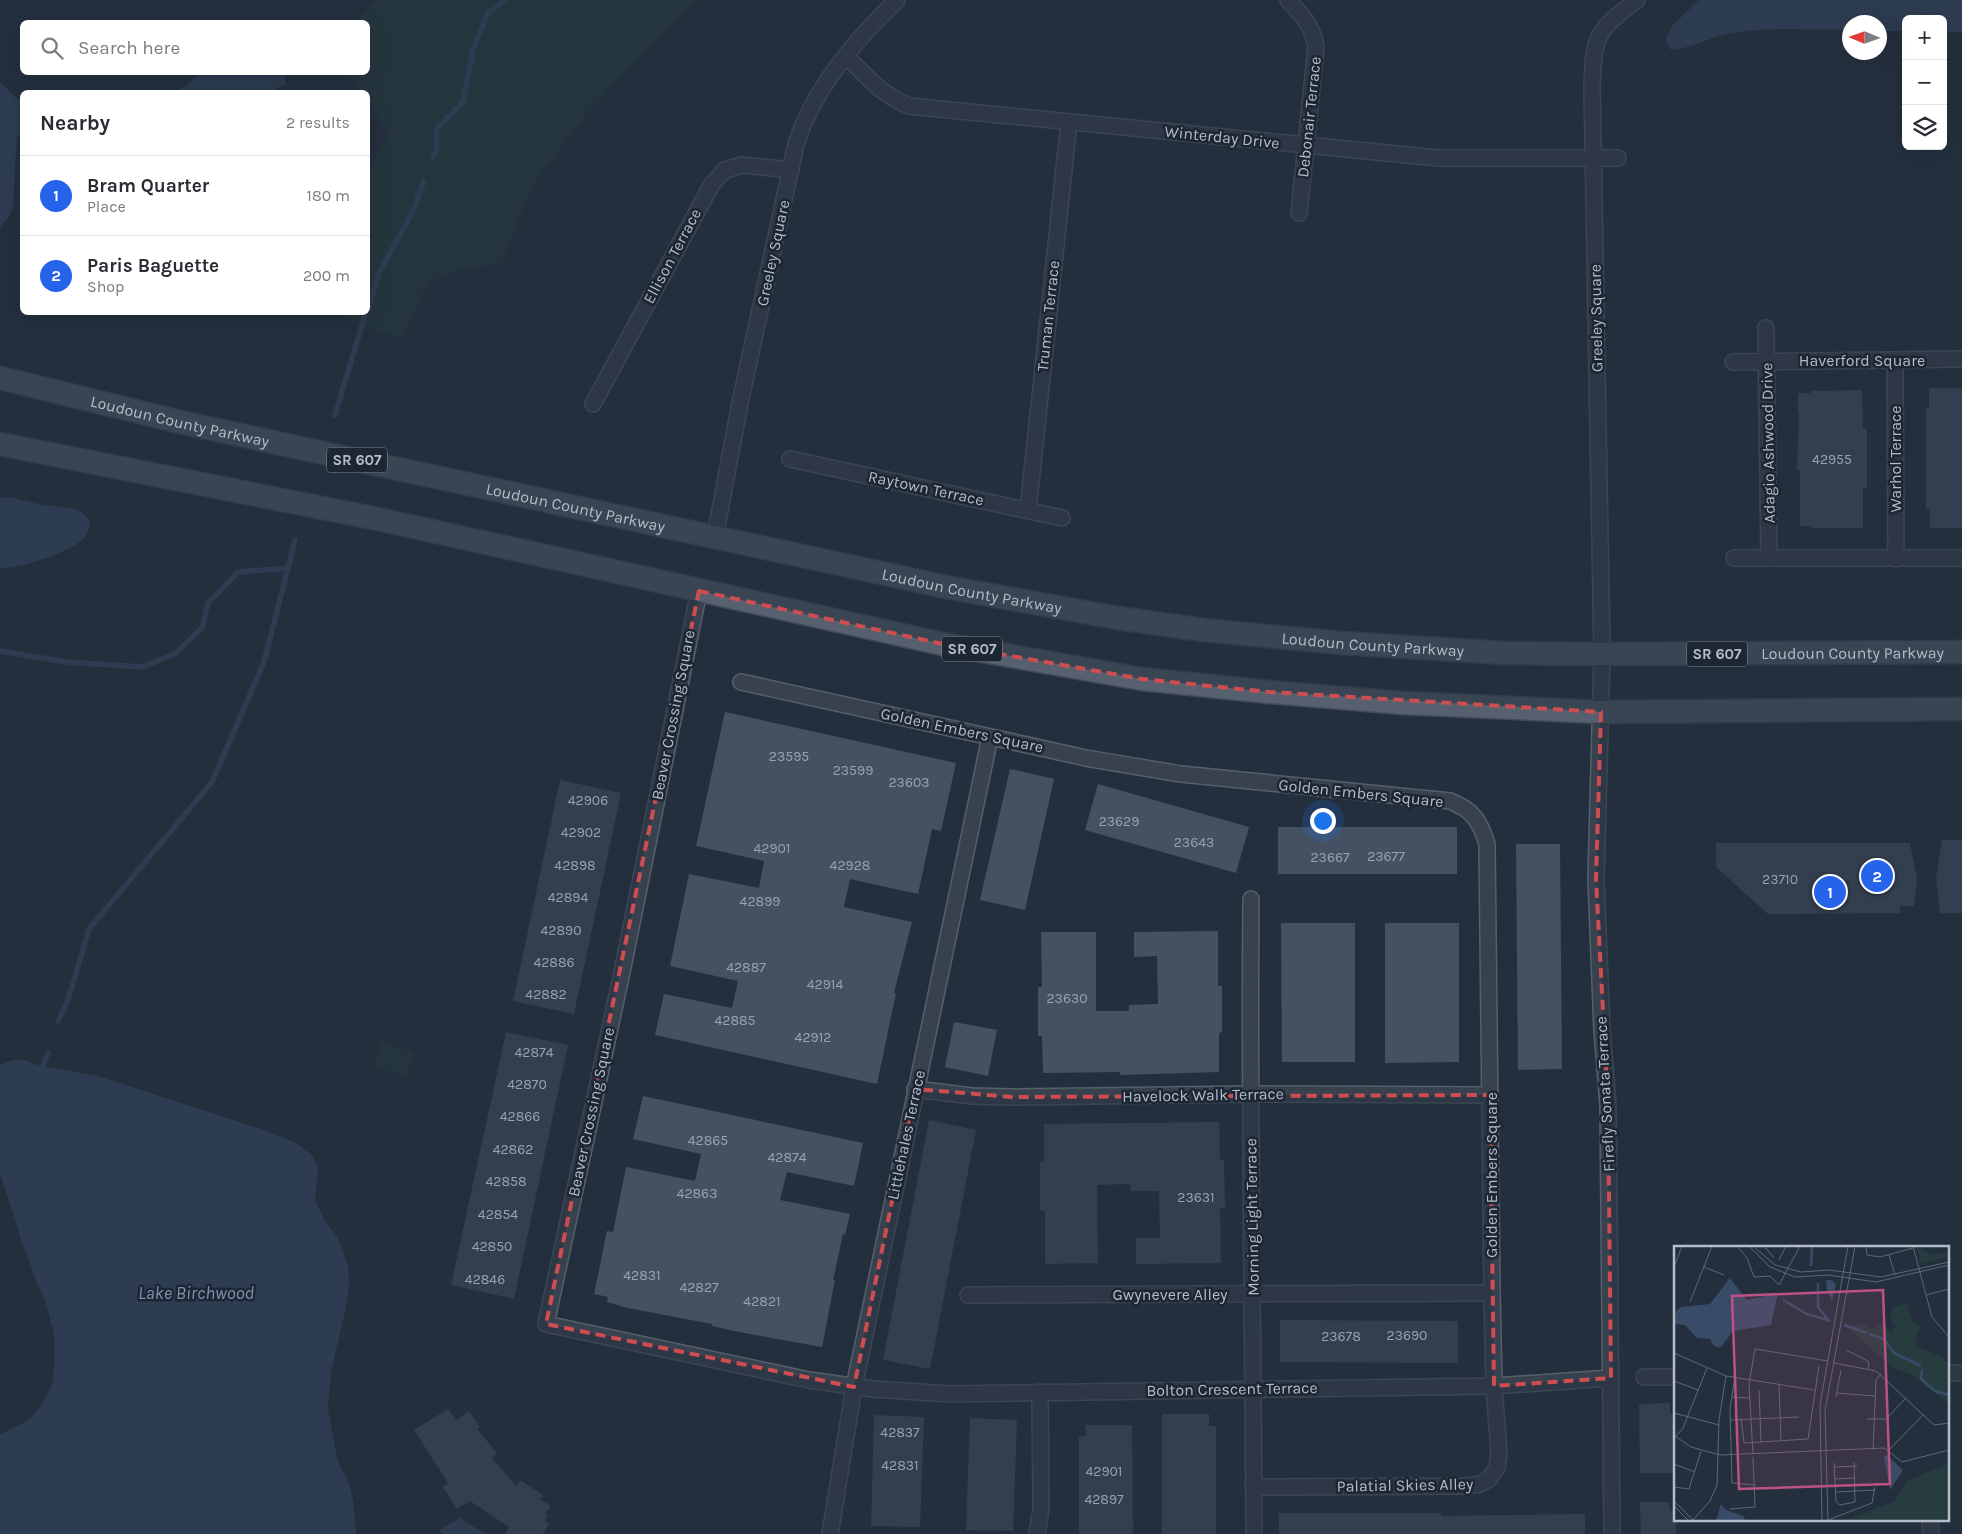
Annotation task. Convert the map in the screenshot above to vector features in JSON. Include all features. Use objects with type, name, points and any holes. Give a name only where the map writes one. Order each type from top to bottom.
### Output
[{"type":"main road","name":"Loudoun County Parkway","points":[[0,378],[180,422],[951,588],[1118,618],[1203,630],[1505,653],[1962,652]]},
{"type":"main road","name":"SR 607","points":[[0,444],[378,520],[943,644],[1142,679],[1403,703],[1601,712],[1962,709]]},
{"type":"street","name":"Greeley Square","points":[[714,537],[740,403],[790,170],[803,121],[815,99],[867,28],[897,0]]},
{"type":"street","name":"Debonair Terrace","points":[[1288,0],[1307,20],[1314,35],[1316,48],[1300,213]]},
{"type":"street","name":"Greeley Square","points":[[1602,654],[1593,158],[1593,52],[1597,37],[1606,25],[1630,2]]},
{"type":"street","name":"Winterday Drive","points":[[846,56],[892,99],[909,106],[1438,158],[1618,158]]},
{"type":"street","name":"Truman Terrace","points":[[1028,510],[1069,122]]},
{"type":"street","name":"Ellison Terrace","points":[[593,404],[712,184],[726,170],[742,165],[790,170]]},
{"type":"street","name":"Adagio Ashwood Drive","points":[[1766,328],[1769,558]]},
{"type":"street","name":"Haverford Square","points":[[1733,362],[1962,359]]},
{"type":"street","name":"Warhol Terrace","points":[[1895,360],[1896,559]]},
{"type":"street","name":"Raytown Terrace","points":[[790,459],[1062,518]]},
{"type":"street","points":[[1734,558],[1962,558]]},
{"type":"street","name":"Beaver Crossing Square","points":[[699,591],[622,972],[546,1324],[809,1380],[854,1387]]},
{"type":"street","name":"Firefly Sonata Terrace","points":[[1602,654],[1596,879],[1602,1031],[1608,1105],[1612,1534]]},
{"type":"street","name":"Golden Embers Square","points":[[741,682],[1086,758],[1181,774],[1443,800],[1460,805],[1470,811],[1480,826],[1487,844],[1494,1386]]},
{"type":"street","name":"Littlehales Terrace","points":[[830,1534],[854,1387],[990,737]]},
{"type":"street","name":"Morning Light Terrace","points":[[1251,899],[1250,1094],[1254,1534]]},
{"type":"street","name":"Havelock Walk Terrace","points":[[915,1089],[972,1096],[1012,1097],[1250,1094],[1490,1095]]},
{"type":"street","name":"Gwynevere Alley","points":[[968,1295],[1492,1293]]},
{"type":"street","points":[[1644,1377],[1674,1377]]},
{"type":"street","name":"Bolton Crescent Terrace","points":[[854,1387],[950,1394],[1494,1386],[1611,1378]]},
{"type":"street","name":"Palatial Skies Alley","points":[[1254,1487],[1466,1486],[1480,1484],[1489,1479],[1497,1468],[1500,1453],[1494,1386]]},
{"type":"street","points":[[1037,1534],[1041,1510],[1040,1392]]},
{"type":"highlighted area","points":[[699,591],[943,644],[1142,679],[1269,692],[1601,712],[1596,879],[1608,1105],[1611,1378],[1494,1386],[1490,1095],[1012,1097],[915,1089],[854,1387],[546,1324]]},
{"type":"green space","points":[[374,0],[698,0],[591,108],[532,186],[502,263],[466,268],[428,282],[401,339],[347,320],[346,315],[370,315],[370,166],[389,132],[370,107],[370,90],[357,90],[346,75],[370,75],[370,20],[357,20]]},
{"type":"green space","points":[[381,1042],[413,1052],[406,1076],[374,1067]]},
{"type":"water","points":[[1699,0],[1962,0],[1962,32],[1947,32],[1947,15],[1902,15],[1902,31],[1887,31],[1887,15],[1842,15],[1842,30],[1756,30],[1726,34],[1697,44],[1670,49],[1667,43],[1667,36],[1672,26]]},
{"type":"water","points":[[198,75],[284,75],[286,85],[272,90],[180,90]]},
{"type":"water","points":[[0,82],[20,101],[20,133],[17,138],[13,207],[10,215],[0,227]]},
{"type":"water","points":[[0,498],[14,498],[80,511],[90,520],[89,528],[83,539],[77,544],[57,554],[20,566],[0,568]]},
{"type":"water","name":"Lake Birchwood","points":[[13,1060],[26,1060],[33,1064],[98,1076],[264,1130],[294,1142],[311,1154],[318,1171],[315,1200],[324,1219],[338,1238],[348,1266],[349,1284],[346,1307],[331,1372],[328,1408],[339,1464],[349,1483],[353,1501],[356,1534],[0,1534],[0,1435],[25,1422],[39,1408],[53,1380],[55,1353],[54,1333],[45,1300],[22,1242],[0,1173],[0,1065]]},
{"type":"water","points":[[460,1518],[485,1534],[442,1534],[440,1530]]},
{"type":"building","points":[[1929,388],[1961,388],[1962,392],[1962,528],[1930,528],[1930,509],[1926,509],[1926,408],[1929,409]]},
{"type":"building","points":[[1862,390],[1863,429],[1867,429],[1867,488],[1863,488],[1863,528],[1811,528],[1811,526],[1800,526],[1800,470],[1797,470],[1798,393]]},
{"type":"building","points":[[725,712],[956,763],[941,831],[932,829],[918,894],[850,879],[844,907],[912,922],[894,993],[896,993],[877,1084],[655,1035],[664,994],[732,1008],[738,981],[670,966],[689,874],[759,888],[764,861],[696,846]]},
{"type":"building","points":[[1010,769],[1054,779],[1025,910],[980,900]]},
{"type":"building","points":[[560,780],[621,793],[574,1014],[513,1001]]},
{"type":"building","points":[[1098,784],[1249,827],[1236,873],[1085,830]]},
{"type":"building","points":[[1278,827],[1457,827],[1457,874],[1278,874]]},
{"type":"building","points":[[1942,840],[1962,840],[1962,913],[1940,913],[1936,878]]},
{"type":"building","points":[[1716,843],[1910,843],[1917,878],[1914,906],[1900,906],[1900,913],[1768,914],[1716,867]]},
{"type":"building","points":[[1516,844],[1560,844],[1562,1069],[1518,1070]]},
{"type":"building","points":[[1281,923],[1355,923],[1355,1062],[1282,1062]]},
{"type":"building","points":[[1385,923],[1459,923],[1459,1062],[1385,1063]]},
{"type":"building","points":[[1218,931],[1218,986],[1222,986],[1222,1032],[1219,1033],[1219,1072],[1120,1075],[1120,1072],[1043,1073],[1042,1036],[1038,1036],[1038,987],[1042,987],[1041,932],[1096,932],[1096,1011],[1129,1011],[1129,1005],[1158,1004],[1157,956],[1134,957],[1134,932]]},
{"type":"building","points":[[954,1022],[997,1030],[988,1076],[945,1067]]},
{"type":"building","points":[[506,1032],[568,1045],[514,1299],[451,1285]]},
{"type":"building","points":[[643,1096],[863,1143],[854,1186],[787,1172],[780,1200],[850,1214],[845,1235],[843,1234],[833,1280],[835,1280],[822,1347],[739,1332],[712,1326],[712,1324],[628,1308],[607,1302],[608,1297],[594,1294],[607,1231],[613,1232],[626,1167],[695,1181],[701,1154],[633,1139]]},
{"type":"building","points":[[929,1120],[976,1130],[930,1369],[883,1360]]},
{"type":"building","points":[[1219,1122],[1220,1160],[1224,1160],[1225,1208],[1220,1208],[1221,1263],[1136,1264],[1136,1238],[1160,1238],[1159,1191],[1131,1191],[1130,1184],[1097,1185],[1098,1263],[1045,1264],[1045,1211],[1040,1211],[1040,1162],[1044,1161],[1044,1124]]},
{"type":"building","points":[[1280,1320],[1458,1321],[1458,1363],[1280,1362]]},
{"type":"building","points":[[1670,1403],[1670,1414],[1674,1414],[1674,1473],[1640,1473],[1639,1404]]},
{"type":"building","points":[[448,1409],[456,1420],[469,1411],[480,1427],[477,1429],[497,1453],[492,1458],[516,1486],[520,1480],[543,1495],[540,1499],[551,1506],[545,1514],[548,1516],[545,1521],[549,1524],[543,1534],[505,1534],[509,1527],[470,1501],[457,1509],[443,1487],[448,1483],[414,1430]]},
{"type":"building","points":[[1162,1414],[1209,1414],[1209,1426],[1216,1426],[1216,1534],[1162,1534]]},
{"type":"building","points":[[874,1415],[924,1417],[920,1527],[871,1526]]},
{"type":"building","points":[[970,1418],[1017,1420],[1013,1531],[966,1530]]},
{"type":"building","points":[[1085,1425],[1132,1425],[1133,1534],[1079,1534],[1079,1436],[1086,1436]]},
{"type":"building","points":[[1640,1502],[1669,1502],[1670,1511],[1674,1511],[1676,1534],[1641,1534]]},
{"type":"building","points":[[1279,1513],[1441,1513],[1441,1516],[1585,1514],[1585,1534],[1279,1534]]},
{"type":"waterway","points":[[433,157],[437,149],[436,129],[463,102],[473,50],[488,13],[505,0]]},
{"type":"waterway","points":[[370,303],[380,271],[413,211],[424,181]]},
{"type":"waterway","points":[[335,415],[365,315]]},
{"type":"waterway","points":[[58,1021],[68,1000],[89,929],[212,782],[264,662],[295,540]]},
{"type":"waterway","points":[[0,651],[67,662],[142,667],[175,654],[202,628],[208,603],[238,572],[288,568]]},
{"type":"waterway","points":[[44,1072],[43,1065],[48,1053]]},
{"type":"place","name":"Paris Baguette","points":[[1877,876]]},
{"type":"place","name":"Bram Quarter","points":[[1830,892]]}]
